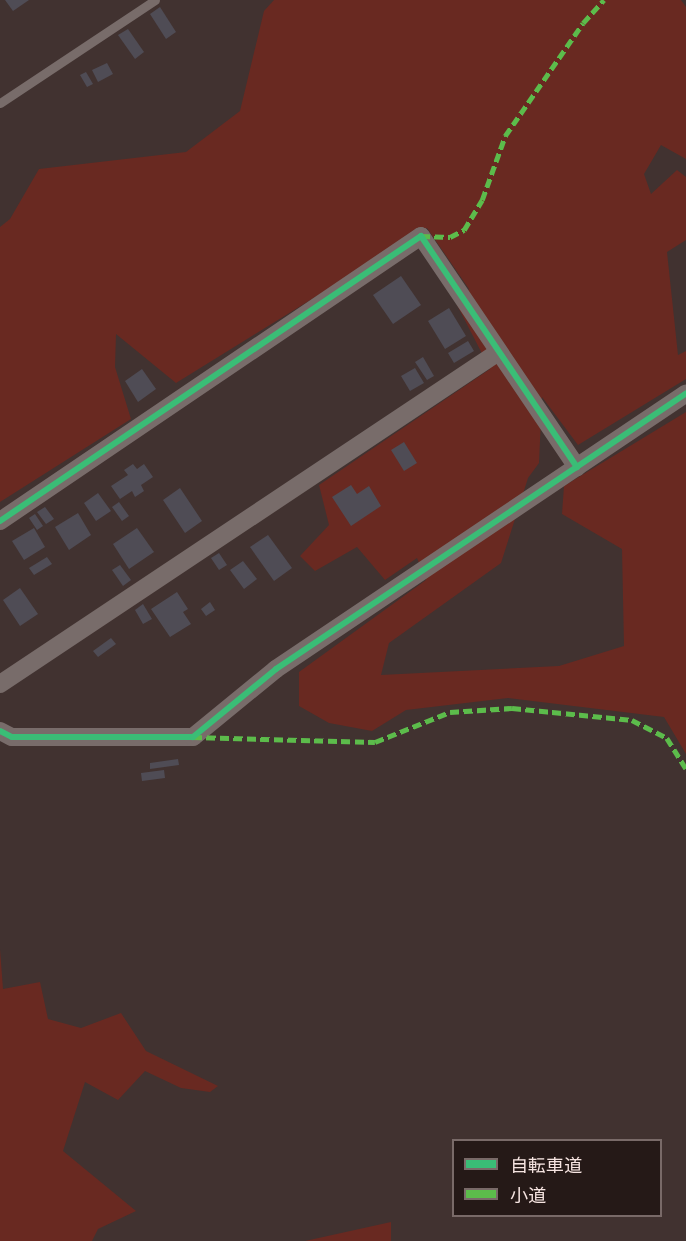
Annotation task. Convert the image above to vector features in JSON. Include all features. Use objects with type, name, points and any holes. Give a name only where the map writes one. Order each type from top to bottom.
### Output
[{"type":"street","points":[[0,521],[422,236],[497,353],[577,467]]},
{"type":"street","points":[[0,684],[497,353]]},
{"type":"street","points":[[0,731],[12,736],[193,736],[276,669],[686,394]]},
{"type":"lane","points":[[0,103],[155,0]]},
{"type":"shaded area","points":[[274,0],[681,0],[686,7],[686,159],[661,145],[644,174],[651,194],[677,170],[686,177],[686,240],[667,252],[678,355],[686,351],[686,379],[578,445],[542,397],[539,463],[528,478],[501,563],[389,643],[381,675],[559,666],[624,646],[622,549],[562,514],[564,486],[686,412],[686,754],[664,717],[508,698],[406,710],[372,731],[329,723],[299,706],[299,672],[426,580],[417,558],[385,580],[357,547],[315,571],[300,556],[329,525],[319,485],[490,369],[457,305],[469,289],[427,228],[176,383],[116,334],[115,367],[131,419],[0,502],[0,227],[10,219],[39,169],[186,152],[240,111],[264,11]]},
{"type":"shaded area","points":[[0,949],[3,989],[40,982],[48,1019],[81,1028],[121,1013],[146,1051],[218,1086],[210,1092],[181,1088],[145,1071],[118,1100],[85,1082],[63,1151],[136,1211],[98,1229],[92,1241],[0,1241]]},
{"type":"shaded area","points":[[391,1222],[391,1241],[305,1241]]},
{"type":"building","points":[[5,0],[29,0],[13,11]]},
{"type":"building","points":[[160,7],[176,32],[166,39],[150,14]]},
{"type":"building","points":[[128,29],[144,52],[135,59],[118,35]]},
{"type":"building","points":[[107,63],[113,74],[98,82],[92,70]]},
{"type":"building","points":[[86,72],[93,84],[87,87],[80,75]]},
{"type":"building","points":[[401,276],[421,305],[393,324],[373,295]]},
{"type":"building","points":[[449,308],[466,336],[445,349],[428,321]]},
{"type":"building","points":[[468,341],[474,351],[454,363],[448,353]]},
{"type":"building","points":[[423,357],[434,376],[427,380],[415,362]]},
{"type":"building","points":[[415,368],[424,383],[410,391],[401,376]]},
{"type":"building","points":[[142,369],[156,389],[138,402],[125,381]]},
{"type":"building","points":[[404,442],[417,463],[404,471],[391,450]]},
{"type":"building","points":[[133,464],[137,469],[144,464],[153,477],[141,485],[144,491],[135,497],[132,491],[120,499],[111,486],[128,475],[124,470]]},
{"type":"building","points":[[351,485],[357,494],[369,486],[381,506],[351,526],[332,497]]},
{"type":"building","points":[[180,488],[202,521],[185,533],[163,500]]},
{"type":"building","points":[[98,493],[111,511],[96,521],[84,503]]},
{"type":"building","points":[[119,502],[129,516],[122,521],[112,507]]},
{"type":"building","points":[[45,507],[54,519],[46,524],[37,512]]},
{"type":"building","points":[[78,513],[91,535],[69,550],[55,527]]},
{"type":"building","points":[[35,514],[43,526],[37,530],[29,518]]},
{"type":"building","points":[[34,528],[45,547],[24,560],[12,541]]},
{"type":"building","points":[[137,528],[154,552],[129,569],[113,544]]},
{"type":"building","points":[[268,535],[292,568],[274,581],[250,547]]},
{"type":"building","points":[[219,553],[227,565],[219,570],[211,558]]},
{"type":"building","points":[[47,557],[52,564],[34,575],[29,568]]},
{"type":"building","points":[[243,561],[257,579],[244,589],[230,570]]},
{"type":"building","points":[[120,565],[131,580],[123,586],[112,570]]},
{"type":"building","points":[[20,588],[38,614],[20,626],[3,600]]},
{"type":"building","points":[[177,592],[188,609],[183,612],[191,624],[170,637],[151,609]]},
{"type":"building","points":[[210,602],[215,610],[206,616],[201,609]]},
{"type":"building","points":[[143,604],[152,619],[143,624],[135,610]]},
{"type":"building","points":[[111,638],[116,644],[98,657],[93,651]]},
{"type":"building","points":[[178,759],[179,765],[150,769],[150,763]]},
{"type":"building","points":[[164,770],[165,778],[142,781],[141,773]]},
{"type":"marked path","points":[[421,236],[450,237],[464,230],[482,200],[505,136],[583,23],[604,0]]},
{"type":"marked path","points":[[193,737],[375,742],[450,712],[512,708],[632,720],[667,738],[686,769]]},
{"type":"cycle path","points":[[0,521],[421,236],[577,467]]},
{"type":"cycle path","points":[[0,731],[12,737],[193,737],[276,669],[686,394]]}]
